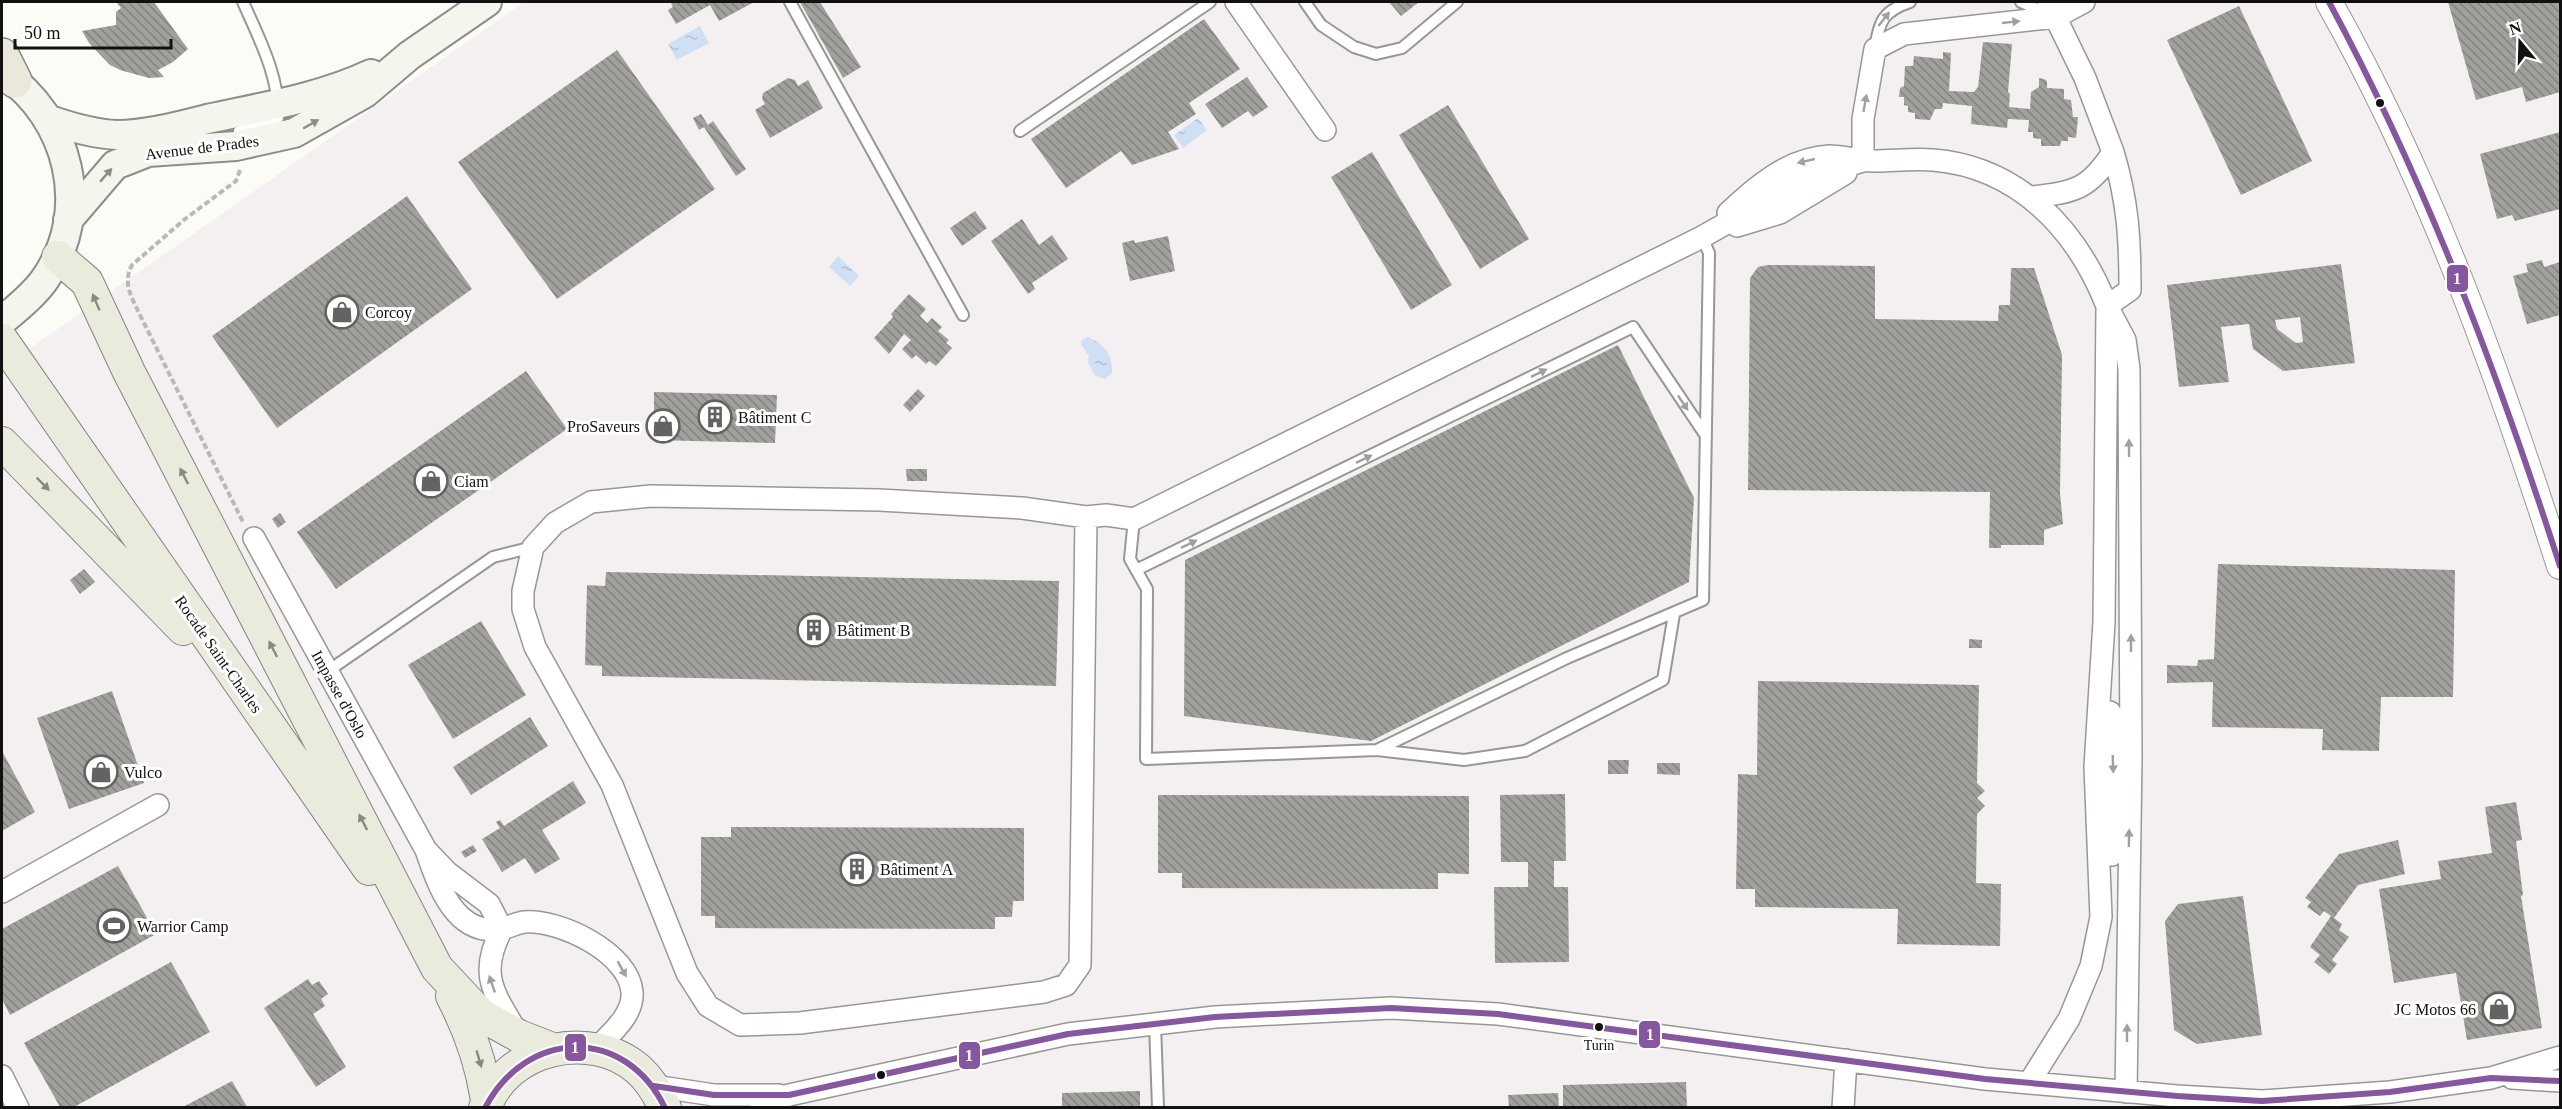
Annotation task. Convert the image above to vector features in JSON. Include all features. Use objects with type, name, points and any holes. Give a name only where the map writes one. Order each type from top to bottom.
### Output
[{"type":"main road","name":"Avenue de Prades","points":[[68,220],[115,165],[148,152],[236,146],[294,133],[365,93],[410,55],[487,2]]},
{"type":"main road","name":"Avenue de Prades","points":[[50,120],[70,127],[117,135],[167,128],[278,104],[354,82],[410,55]]},
{"type":"main road","points":[[2,321],[44,281],[58,257],[68,220],[70,186],[63,153],[50,120],[6,69]]},
{"type":"main road","points":[[58,257],[87,282],[129,372],[437,968]]},
{"type":"main road","name":"Rocade Saint-Charles","points":[[2,340],[437,968],[468,1027],[481,1062],[486,1104]]},
{"type":"main road","points":[[2,443],[173,618],[268,725]]},
{"type":"main road","name":"Rocade Saint-Charles","points":[[437,968],[481,1015],[519,1036],[552,1049]]},
{"type":"main road","points":[[486,1104],[504,1077],[526,1060],[552,1049],[574,1047],[596,1049],[618,1057],[638,1069],[659,1097]]},
{"type":"street","points":[[1236,2],[1325,130]]},
{"type":"street","points":[[1863,161],[1863,119],[1875,49],[1904,34],[2084,2]]},
{"type":"street","points":[[2329,2],[2388,112],[2426,194],[2481,335],[2560,566]]},
{"type":"street","points":[[2052,9],[2085,78],[2113,152],[2125,193],[2130,234],[2130,290],[2107,306]]},
{"type":"street","points":[[2032,197],[2074,192],[2101,170],[2113,152]]},
{"type":"street","points":[[1702,237],[1755,187],[1796,163],[1828,156],[1863,161],[1934,160],[1987,173],[2032,197],[2067,232],[2094,273],[2107,306],[2125,340],[2129,369],[2131,758],[2127,1092]]},
{"type":"street","points":[[1086,517],[1080,965],[1066,985],[1044,992],[800,1023],[740,1025],[708,1006],[687,973],[612,785],[535,647],[523,600],[533,547],[555,523],[591,502],[651,496],[879,500],[1022,508],[1086,517],[1106,515],[1134,519],[1702,237],[1780,213],[1863,161]]},
{"type":"street","points":[[2029,1083],[2069,1019],[2091,966],[2101,917],[2096,767],[2104,622],[2107,306]]},
{"type":"street","name":"Impasse d'Oslo","points":[[254,538],[426,850],[447,872],[489,904],[502,929]]},
{"type":"street","points":[[2,891],[158,805]]},
{"type":"street","points":[[519,1036],[494,991],[488,972],[493,946],[502,929],[524,922],[553,925],[605,950],[622,965],[633,993],[624,1019],[596,1049]]},
{"type":"street","points":[[760,1107],[789,1095],[1068,1034],[1215,1017],[1391,1008],[1498,1014],[2029,1083],[2262,1101],[2390,1092],[2491,1078],[2560,1056]]},
{"type":"street","points":[[1843,1107],[1846,1060]]},
{"type":"street","points":[[2,1076],[18,1107]]},
{"type":"street","points":[[2491,1078],[2560,1081]]},
{"type":"street","points":[[659,1097],[789,1095]]},
{"type":"lane","points":[[148,152],[249,129],[278,118],[278,104],[266,52],[243,2]]},
{"type":"lane","points":[[790,2],[963,315]]},
{"type":"lane","points":[[1020,131],[1210,2]]},
{"type":"lane","points":[[1305,2],[1321,25],[1354,47],[1376,54],[1402,48],[1457,2]]},
{"type":"lane","points":[[1875,49],[1878,24],[1894,7],[1910,2]]},
{"type":"lane","points":[[2020,2],[2052,9]]},
{"type":"lane","points":[[1377,750],[1567,658],[1703,600],[1709,253],[1702,237]]},
{"type":"lane","points":[[1136,570],[1633,327],[1706,436]]},
{"type":"lane","points":[[1134,519],[1130,559],[1147,589],[1146,759],[1377,750],[1464,760],[1525,751],[1663,680],[1674,614]]},
{"type":"lane","points":[[328,671],[493,557],[533,547]]},
{"type":"lane","points":[[1155,1024],[1158,1107]]},
{"type":"path","points":[[236,146],[241,168],[236,181],[185,219],[132,265],[127,274],[127,287],[238,516],[254,538]]},
{"type":"shaded area","points":[[524,2],[2560,2],[2560,1107],[2,1107],[2,368]]},
{"type":"water","points":[[700,26],[709,43],[677,60],[668,44]]},
{"type":"water","points":[[1198,118],[1207,130],[1183,148],[1174,135]]},
{"type":"water","points":[[838,256],[859,276],[850,286],[829,267]]},
{"type":"water","points":[[1088,337],[1103,346],[1109,355],[1112,373],[1105,379],[1094,375],[1088,362],[1089,355],[1081,345],[1082,340]]},
{"type":"building","points":[[116,2],[154,2],[188,49],[173,62],[158,70],[164,77],[149,78],[120,70],[110,65],[89,43],[82,31],[116,25],[116,12],[121,8]]},
{"type":"building","points":[[754,2],[719,21],[710,5],[676,24],[668,10],[673,7],[671,3]]},
{"type":"building","points":[[800,2],[820,2],[861,67],[843,78]]},
{"type":"building","points":[[1389,2],[1419,2],[1401,16]]},
{"type":"building","points":[[2448,2],[2560,2],[2560,92],[2526,102],[2522,87],[2476,100]]},
{"type":"building","points":[[2239,6],[2312,161],[2241,195],[2167,40]]},
{"type":"building","points":[[1204,19],[1240,69],[1189,103],[1196,114],[1168,132],[1179,149],[1132,165],[1121,151],[1066,188],[1031,139]]},
{"type":"building","points":[[1983,42],[2012,44],[2009,107],[2030,109],[2031,92],[2039,87],[2039,78],[2044,79],[2047,81],[2047,88],[2064,89],[2064,99],[2071,100],[2073,117],[2078,117],[2076,138],[2068,137],[2068,141],[2061,141],[2060,146],[2041,146],[2041,139],[2033,138],[2033,132],[2028,132],[2029,120],[2008,119],[2007,128],[1971,124],[1972,106],[1943,103],[1942,109],[1935,109],[1930,120],[1915,119],[1915,113],[1908,112],[1908,106],[1904,105],[1904,97],[1899,97],[1900,88],[1904,86],[1905,66],[1913,66],[1914,56],[1943,59],[1943,52],[1951,53],[1949,91],[1974,92],[1978,87]]},
{"type":"building","points":[[617,50],[715,189],[557,299],[458,162]]},
{"type":"building","points":[[1247,77],[1268,107],[1253,117],[1248,111],[1222,128],[1205,104]]},
{"type":"building","points":[[788,78],[795,80],[798,86],[808,80],[823,108],[770,138],[755,110],[765,104],[762,99],[763,93]]},
{"type":"building","points":[[1448,105],[1529,239],[1480,269],[1399,135]]},
{"type":"building","points":[[701,114],[708,125],[713,121],[746,169],[736,176],[704,127],[699,130],[693,118]]},
{"type":"building","points":[[2560,132],[2560,209],[2515,221],[2512,215],[2497,219],[2480,154]]},
{"type":"building","points":[[1372,152],[1452,285],[1411,310],[1331,177]]},
{"type":"building","name":"Corcoy","points":[[407,196],[472,289],[277,428],[212,336]]},
{"type":"building","points":[[975,211],[987,228],[962,246],[950,228]]},
{"type":"building","points":[[1022,219],[1039,245],[1052,235],[1068,259],[1032,283],[1035,289],[1028,294],[991,241]]},
{"type":"building","points":[[1168,236],[1175,271],[1130,281],[1122,243],[1134,240],[1135,243]]},
{"type":"building","points":[[2542,260],[2544,267],[2560,262],[2560,315],[2527,324],[2513,276],[2528,272],[2526,264]]},
{"type":"building","points":[[2341,264],[2355,363],[2283,371],[2253,349],[2249,324],[2221,327],[2229,382],[2179,387],[2167,285]],"holes":[[[2300,317],[2303,342],[2296,343],[2277,329],[2275,320]]]},
{"type":"building","points":[[1768,265],[1875,266],[1875,319],[1998,321],[1999,305],[2010,305],[2011,268],[2034,268],[2062,355],[2060,493],[2063,524],[2044,530],[2044,545],[2001,545],[2001,548],[1989,548],[1990,492],[1748,490],[1750,278],[1758,267]]},
{"type":"building","points":[[909,294],[926,309],[920,316],[927,323],[932,318],[942,327],[938,331],[949,340],[946,343],[952,348],[936,366],[929,361],[926,364],[916,355],[912,359],[902,349],[911,340],[904,334],[889,354],[874,338]]},
{"type":"building","points":[[1618,345],[1694,498],[1689,582],[1371,741],[1184,716],[1185,560]]},
{"type":"building","name":"Ciam","points":[[526,371],[567,429],[336,589],[297,532]]},
{"type":"building","points":[[918,389],[925,396],[910,412],[903,405]]},
{"type":"building","name":"Bâtiment C","points":[[654,392],[777,395],[775,443],[654,440]]},
{"type":"building","points":[[906,469],[927,469],[927,481],[907,481]]},
{"type":"building","points":[[280,513],[286,522],[278,528],[272,519]]},
{"type":"building","points":[[2218,564],[2455,570],[2453,697],[2381,697],[2379,751],[2322,750],[2323,729],[2212,727],[2213,682],[2167,683],[2167,665],[2197,666],[2198,660],[2214,659]]},
{"type":"building","points":[[84,569],[95,582],[80,594],[70,580]]},
{"type":"building","name":"Bâtiment B","points":[[606,572],[1059,581],[1056,686],[602,676],[602,666],[585,665],[587,585],[605,586]]},
{"type":"building","points":[[481,621],[526,695],[453,739],[408,665]]},
{"type":"building","points":[[1969,639],[1982,640],[1982,648],[1969,648]]},
{"type":"building","points":[[1758,681],[1979,685],[1977,783],[1985,791],[1977,798],[1985,806],[1977,814],[1976,883],[2001,884],[2000,946],[1897,944],[1898,909],[1755,907],[1755,889],[1736,889],[1738,774],[1757,775]]},
{"type":"building","points":[[112,691],[144,783],[69,809],[37,718]]},
{"type":"building","points":[[530,717],[548,746],[471,795],[453,767]]},
{"type":"building","points":[[2,751],[35,812],[2,831]]},
{"type":"building","points":[[1608,760],[1629,760],[1628,774],[1608,774]]},
{"type":"building","points":[[1657,763],[1680,763],[1680,775],[1657,774]]},
{"type":"building","points":[[573,781],[586,803],[542,830],[560,859],[535,874],[525,858],[502,872],[482,839],[500,828],[496,822],[500,820],[504,826]]},
{"type":"building","points":[[1565,794],[1566,861],[1554,861],[1554,887],[1568,887],[1569,962],[1495,963],[1494,887],[1528,887],[1528,862],[1501,862],[1500,795]]},
{"type":"building","points":[[1158,795],[1469,796],[1469,874],[1438,873],[1438,889],[1182,888],[1182,873],[1158,873]]},
{"type":"building","points":[[2516,802],[2522,840],[2516,841],[2523,895],[2521,896],[2542,1028],[2467,1040],[2456,973],[2394,983],[2379,889],[2441,879],[2438,861],[2492,853],[2485,807]]},
{"type":"building","name":"Bâtiment A","points":[[731,827],[1024,828],[1024,901],[1013,901],[1012,917],[995,917],[995,929],[715,928],[715,916],[701,916],[701,837],[731,837]]},
{"type":"building","points":[[2398,840],[2405,874],[2358,885],[2334,918],[2342,924],[2339,930],[2349,937],[2332,960],[2337,964],[2329,974],[2314,962],[2320,955],[2310,947],[2331,916],[2324,911],[2320,916],[2307,907],[2311,902],[2305,898],[2339,854]]},
{"type":"building","points":[[473,845],[477,851],[465,858],[461,852]]},
{"type":"building","points":[[118,866],[156,934],[10,1015],[2,999],[2,929]]},
{"type":"building","points":[[2243,896],[2262,1035],[2197,1044],[2174,1030],[2165,921],[2178,904]]},
{"type":"building","points":[[171,962],[210,1032],[74,1107],[60,1107],[24,1043]]},
{"type":"building","points":[[308,979],[312,985],[319,981],[328,994],[321,999],[325,1006],[313,1014],[346,1067],[316,1087],[264,1008]]},
{"type":"building","points":[[232,1081],[247,1107],[183,1107]]},
{"type":"building","points":[[1686,1082],[1687,1107],[1563,1107],[1563,1085]]},
{"type":"building","points":[[1140,1091],[1140,1107],[1062,1107],[1062,1093]]},
{"type":"building","points":[[1558,1093],[1559,1107],[1509,1107],[1508,1095]]},
{"type":"transit line","name":"1","points":[[2329,2],[2397,139],[2457,278],[2511,421],[2560,566]]},
{"type":"transit line","name":"1","points":[[654,1086],[714,1095],[789,1095],[1068,1034],[1215,1017],[1391,1008],[1498,1014],[1985,1079],[2177,1096],[2262,1101],[2390,1092],[2491,1078],[2560,1081]]},
{"type":"transit line","name":"1","points":[[485,1108],[503,1082],[525,1063],[549,1051],[575,1047],[601,1051],[626,1062],[647,1081],[665,1108]]},
{"type":"place","name":"Corcoy","points":[[342,312]]},
{"type":"place","name":"Bâtiment C","points":[[715,417]]},
{"type":"place","name":"ProSaveurs","points":[[663,426]]},
{"type":"place","name":"Ciam","points":[[431,481]]},
{"type":"place","name":"Bâtiment B","points":[[814,630]]},
{"type":"place","name":"Vulco","points":[[101,772]]},
{"type":"place","name":"Bâtiment A","points":[[857,869]]},
{"type":"place","name":"Warrior Camp","points":[[114,926]]},
{"type":"place","name":"JC Motos 66","points":[[2499,1009]]},
{"type":"place","name":"Turin","points":[[1599,1027]]}]
